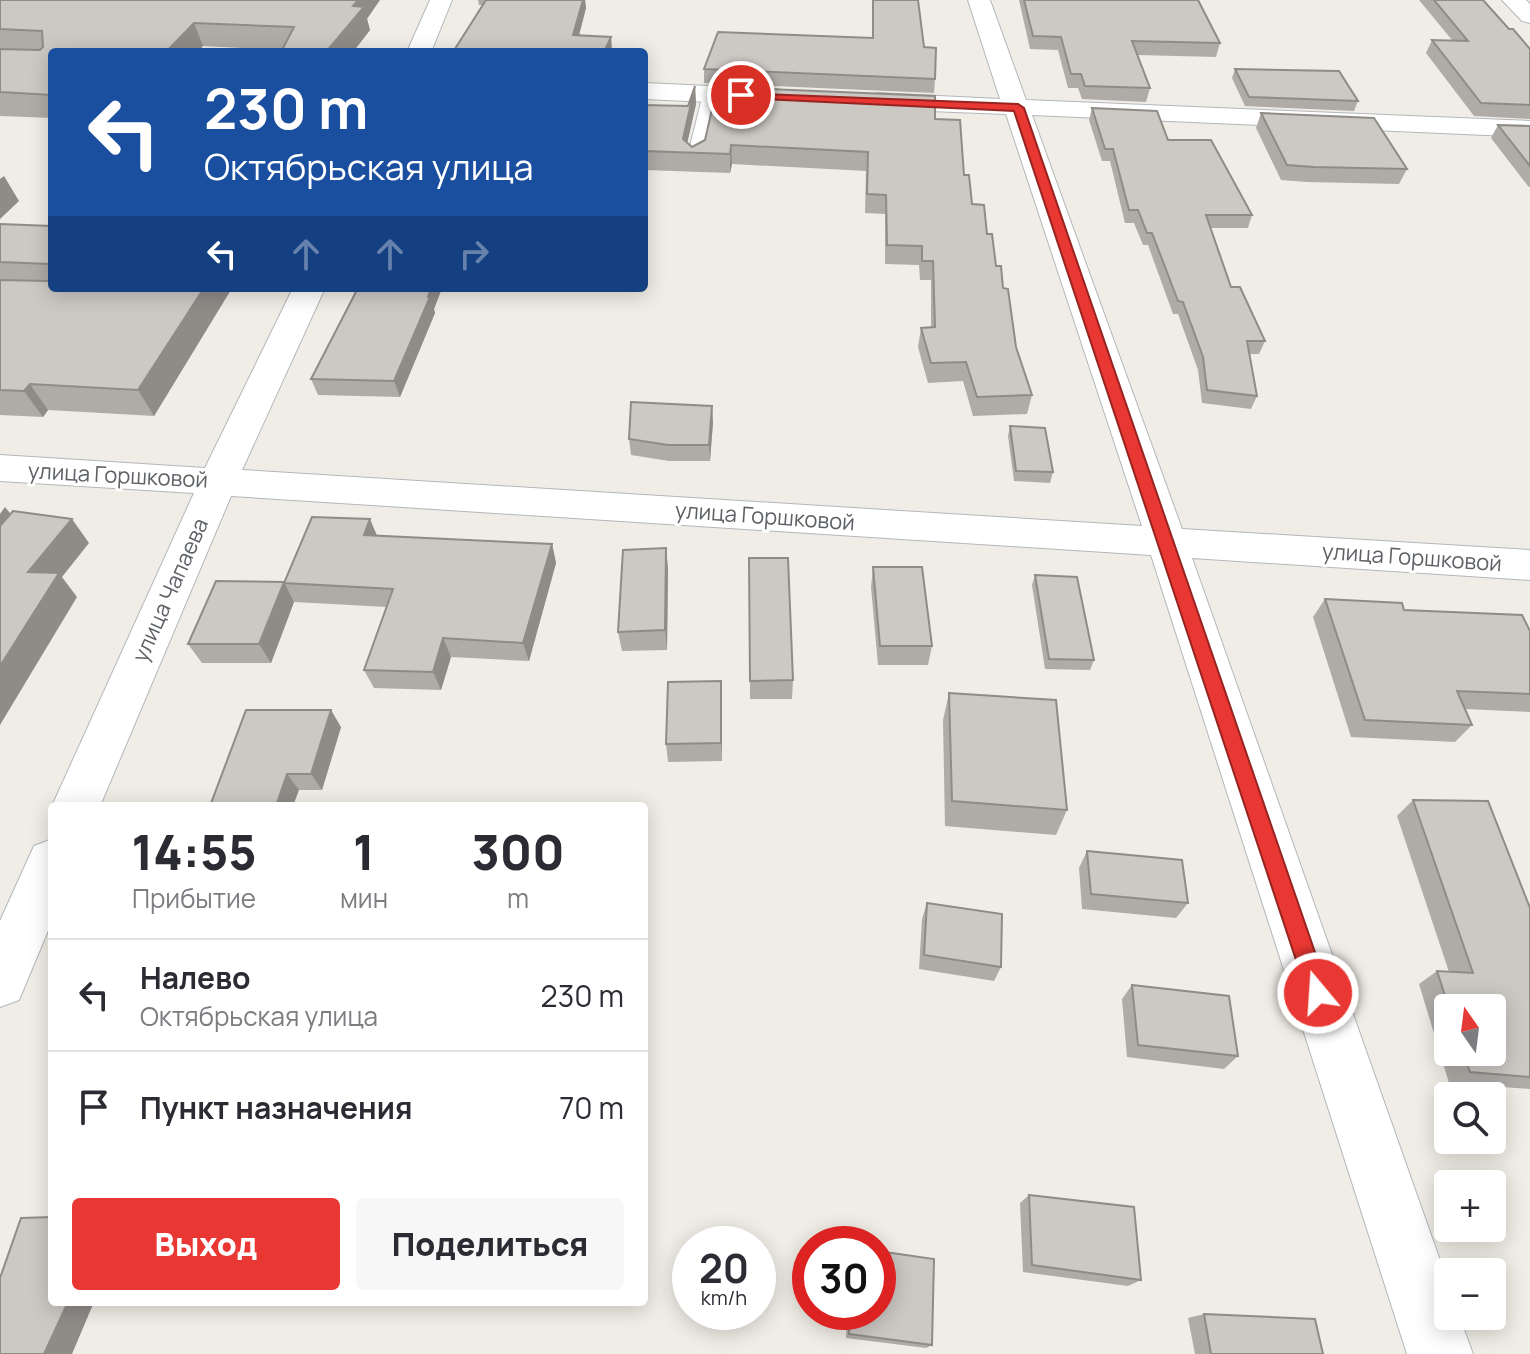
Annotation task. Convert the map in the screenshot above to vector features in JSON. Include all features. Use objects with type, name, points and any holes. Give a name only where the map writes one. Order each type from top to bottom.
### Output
[{"type":"street","points":[[421,48],[441,0]]},
{"type":"street","points":[[979,0],[1167,542],[1440,1354]]},
{"type":"street","points":[[1513,0],[1530,16]]},
{"type":"street","points":[[648,91],[802,98]]},
{"type":"street","points":[[849,100],[1530,129]]},
{"type":"street","name":"улица Чапаева","points":[[78,802],[218,481],[307,292]]},
{"type":"street","name":"улица Горшковой","points":[[0,468],[1530,565]]},
{"type":"street","points":[[0,981],[48,871]]},
{"type":"lane","points":[[695,158],[710,94]]},
{"type":"building","points":[[0,0],[358,0],[353,6],[364,7],[329,48],[283,48],[294,27],[194,23],[170,48],[48,48],[48,95],[0,92],[0,49],[40,50],[43,47],[42,31],[0,29]]},
{"type":"building","points":[[486,0],[583,0],[573,35],[611,37],[606,48],[456,48]]},
{"type":"building","points":[[873,0],[918,0],[924,47],[936,48],[935,79],[704,69],[718,32],[873,38]]},
{"type":"building","points":[[1024,0],[1198,0],[1220,43],[1132,41],[1150,88],[1085,86],[1081,74],[1071,74],[1061,37],[1033,36]]},
{"type":"building","points":[[1434,0],[1483,0],[1509,29],[1513,29],[1530,49],[1530,105],[1481,103],[1432,40],[1468,41]]},
{"type":"building","points":[[1235,69],[1339,71],[1358,101],[1249,97]]},
{"type":"building","points":[[695,86],[683,139],[692,147],[705,140],[717,87],[935,96],[935,119],[960,120],[964,175],[969,175],[972,204],[984,205],[987,234],[992,234],[996,266],[1001,266],[1003,288],[1008,289],[1016,347],[1032,395],[977,397],[966,362],[931,363],[921,328],[935,327],[933,261],[922,261],[922,246],[887,245],[886,195],[867,194],[868,152],[731,145],[730,154],[648,151],[648,105],[688,106]]},
{"type":"building","points":[[1092,108],[1157,111],[1168,140],[1211,140],[1252,215],[1206,215],[1231,287],[1240,287],[1265,341],[1247,341],[1257,396],[1207,390],[1203,357],[1183,302],[1178,301],[1152,233],[1147,233],[1138,210],[1129,210],[1113,149],[1105,149]]},
{"type":"building","points":[[1261,113],[1374,118],[1407,169],[1287,165]]},
{"type":"building","points":[[1498,125],[1530,126],[1530,166]]},
{"type":"building","points":[[0,224],[48,226],[48,264],[0,262]]},
{"type":"building","points":[[0,280],[48,281],[48,292],[201,292],[138,390],[30,384],[24,391],[0,390]]},
{"type":"building","points":[[356,292],[430,292],[394,381],[311,379]]},
{"type":"building","points":[[631,402],[712,406],[709,445],[668,445],[629,439]]},
{"type":"building","points":[[1010,426],[1045,428],[1053,472],[1016,471]]},
{"type":"building","points":[[13,511],[72,519],[28,572],[59,573],[0,666],[0,526]]},
{"type":"building","points":[[312,517],[370,519],[364,535],[552,544],[523,643],[443,638],[433,672],[364,670],[393,589],[284,583]]},
{"type":"building","points":[[666,548],[665,630],[618,632],[623,550]]},
{"type":"building","points":[[749,558],[788,558],[793,680],[750,681]]},
{"type":"building","points":[[873,567],[922,567],[932,646],[880,646]]},
{"type":"building","points":[[1035,575],[1077,577],[1094,660],[1049,659]]},
{"type":"building","points":[[216,581],[284,582],[259,644],[188,644]]},
{"type":"building","points":[[1325,599],[1402,603],[1404,610],[1522,615],[1530,631],[1530,694],[1457,691],[1472,725],[1365,720]]},
{"type":"building","points":[[721,681],[721,743],[666,744],[668,682]]},
{"type":"building","points":[[949,693],[1056,700],[1067,810],[952,801]]},
{"type":"building","points":[[246,710],[331,710],[311,774],[287,774],[277,802],[212,802]]},
{"type":"building","points":[[1413,800],[1488,801],[1530,908],[1530,1077],[1470,1072],[1468,1066],[1506,1066],[1506,994],[1444,994],[1437,971],[1473,973]]},
{"type":"building","points":[[1087,851],[1182,860],[1188,903],[1091,894]]},
{"type":"building","points":[[927,903],[1002,914],[1001,967],[924,955]]},
{"type":"building","points":[[1132,985],[1229,996],[1238,1056],[1138,1045]]},
{"type":"building","points":[[1029,1195],[1134,1207],[1141,1280],[1032,1265]]},
{"type":"building","points":[[48,1217],[48,1306],[66,1306],[44,1354],[0,1354],[0,1278],[21,1218]]},
{"type":"building","points":[[896,1254],[934,1259],[932,1345],[849,1334],[849,1330],[896,1330]]},
{"type":"building","points":[[1204,1314],[1315,1319],[1323,1354],[1211,1354]]},
{"type":"route","points":[[741,95],[1018,108],[1318,993]]}]
